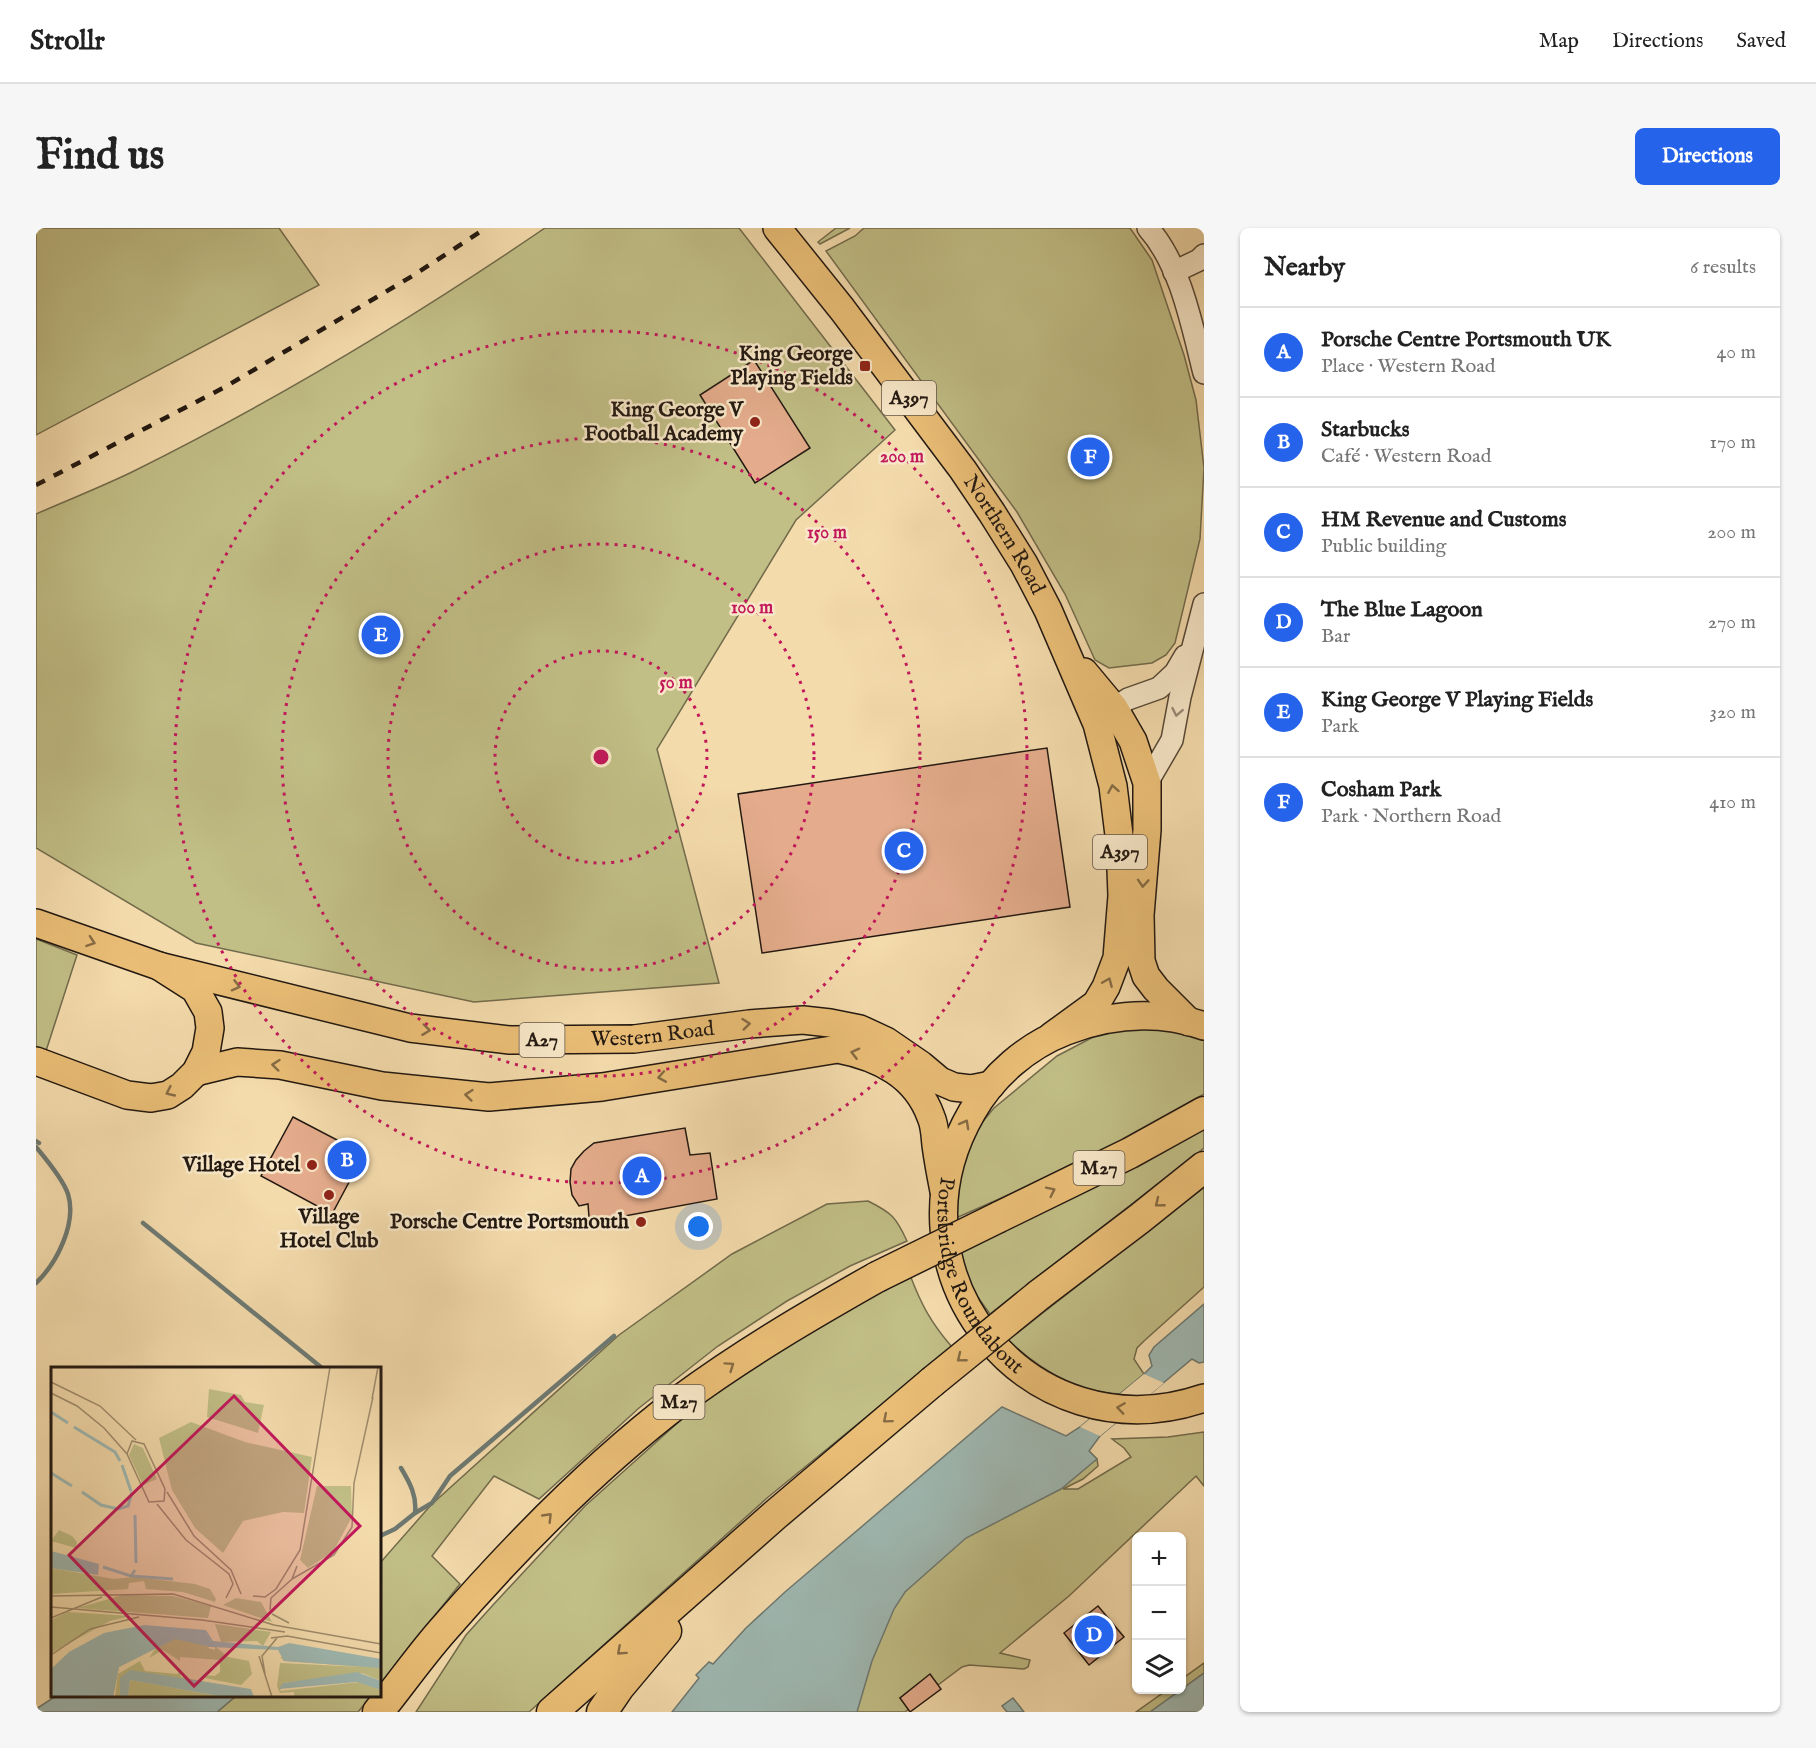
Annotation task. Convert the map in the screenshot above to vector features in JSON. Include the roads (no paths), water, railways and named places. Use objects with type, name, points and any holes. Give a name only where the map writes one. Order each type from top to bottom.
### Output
[{"type":"highway","name":"M27","points":[[378,1712],[442,1631],[552,1513],[613,1455],[681,1400],[742,1357],[877,1277],[1130,1153],[1201,1114]]},
{"type":"highway","points":[[552,1712],[775,1515],[932,1382],[1039,1295],[1204,1167]]},
{"type":"highway","points":[[602,1712],[619,1687],[690,1602],[775,1515]]},
{"type":"highway","points":[[401,1712],[508,1560]]},
{"type":"main road","name":"Northern Road","points":[[777,228],[842,309],[969,479],[1024,564],[1066,650],[1106,716],[1133,741],[1148,783],[1147,830],[1140,915],[1141,961],[1146,976],[1156,989],[1197,1024]]},
{"type":"main road","name":"Northern Road","points":[[1052,1036],[1096,1004],[1106,987],[1117,958],[1122,896],[1120,843],[1106,716]]},
{"type":"main road","points":[[36,923],[159,966],[195,990],[208,1012],[210,1028],[206,1052],[196,1072],[182,1086],[168,1095],[151,1098],[127,1095],[36,1061]]},
{"type":"main road","name":"Western Road","points":[[159,966],[410,1028],[510,1040],[634,1039],[749,1024],[803,1020],[860,1029],[886,1041],[922,1081]]},
{"type":"main road","name":"Portsbridge Roundabout","points":[[1197,1024],[1143,1016],[1089,1022],[1052,1036],[1019,1057],[980,1098],[960,1132],[950,1158],[944,1191],[944,1241],[949,1264],[963,1301],[975,1322],[1010,1362],[1036,1381],[1063,1395],[1090,1404],[1128,1410],[1153,1410],[1186,1405],[1204,1398]]},
{"type":"main road","name":"Western Road","points":[[196,1072],[237,1062],[280,1065],[382,1086],[489,1097],[602,1087],[838,1049],[859,1053],[922,1081],[971,1089],[991,1085]]},
{"type":"main road","points":[[922,1081],[932,1119],[944,1191]]},
{"type":"street","points":[[1148,228],[1165,253],[1174,272],[1194,333],[1204,373]]},
{"type":"street","points":[[1174,272],[1202,259]]},
{"type":"street","points":[[1148,783],[1172,740],[1204,604]]},
{"type":"street","points":[[1106,716],[1128,699],[1159,688],[1175,673],[1193,643]]},
{"type":"water","points":[[1204,1304],[1204,1362],[1199,1363],[1192,1359],[1100,1436],[1089,1451],[1097,1459],[1061,1489],[966,1538],[905,1592],[894,1609],[872,1661],[857,1712],[672,1712],[699,1678],[696,1675],[709,1662],[713,1664],[746,1628],[785,1592],[1002,1407],[1066,1436],[1144,1374],[1152,1366],[1149,1355],[1154,1347]]},
{"type":"water","points":[[1204,1673],[1204,1712],[1150,1712],[1175,1694],[1186,1694],[1186,1686]]},
{"type":"water","points":[[54,1697],[235,1697],[217,1712],[36,1712],[36,1709]]},
{"type":"water","points":[[1013,1698],[1024,1712],[1007,1712],[1002,1706]]},
{"type":"waterway","points":[[36,1147],[62,1182],[70,1205],[67,1230],[58,1254],[36,1283]]},
{"type":"waterway","points":[[143,1223],[321,1367]]},
{"type":"waterway","points":[[415,1513],[432,1503],[450,1476],[614,1336]]},
{"type":"waterway","points":[[381,1536],[395,1529],[415,1513],[412,1490],[401,1468]]},
{"type":"railway","points":[[36,485],[225,387],[414,275],[486,228]]},
{"type":"place","name":"King George Playing Fields","points":[[865,366]]},
{"type":"place","name":"King George V Football Academy","points":[[755,422]]},
{"type":"place","name":"Cosham Park","points":[[1090,457]]},
{"type":"place","name":"King George V Playing Fields","points":[[381,635]]},
{"type":"place","name":"HM Revenue and Customs","points":[[904,851]]},
{"type":"place","name":"Starbucks","points":[[347,1160]]},
{"type":"place","name":"Village Hotel","points":[[312,1165]]},
{"type":"place","name":"Porsche Centre Portsmouth UK","points":[[642,1176]]},
{"type":"place","name":"Village Hotel Club","points":[[329,1195]]},
{"type":"place","name":"Porsche Centre Portsmouth","points":[[641,1222]]},
{"type":"place","name":"The Blue Lagoon","points":[[1094,1635]]}]
